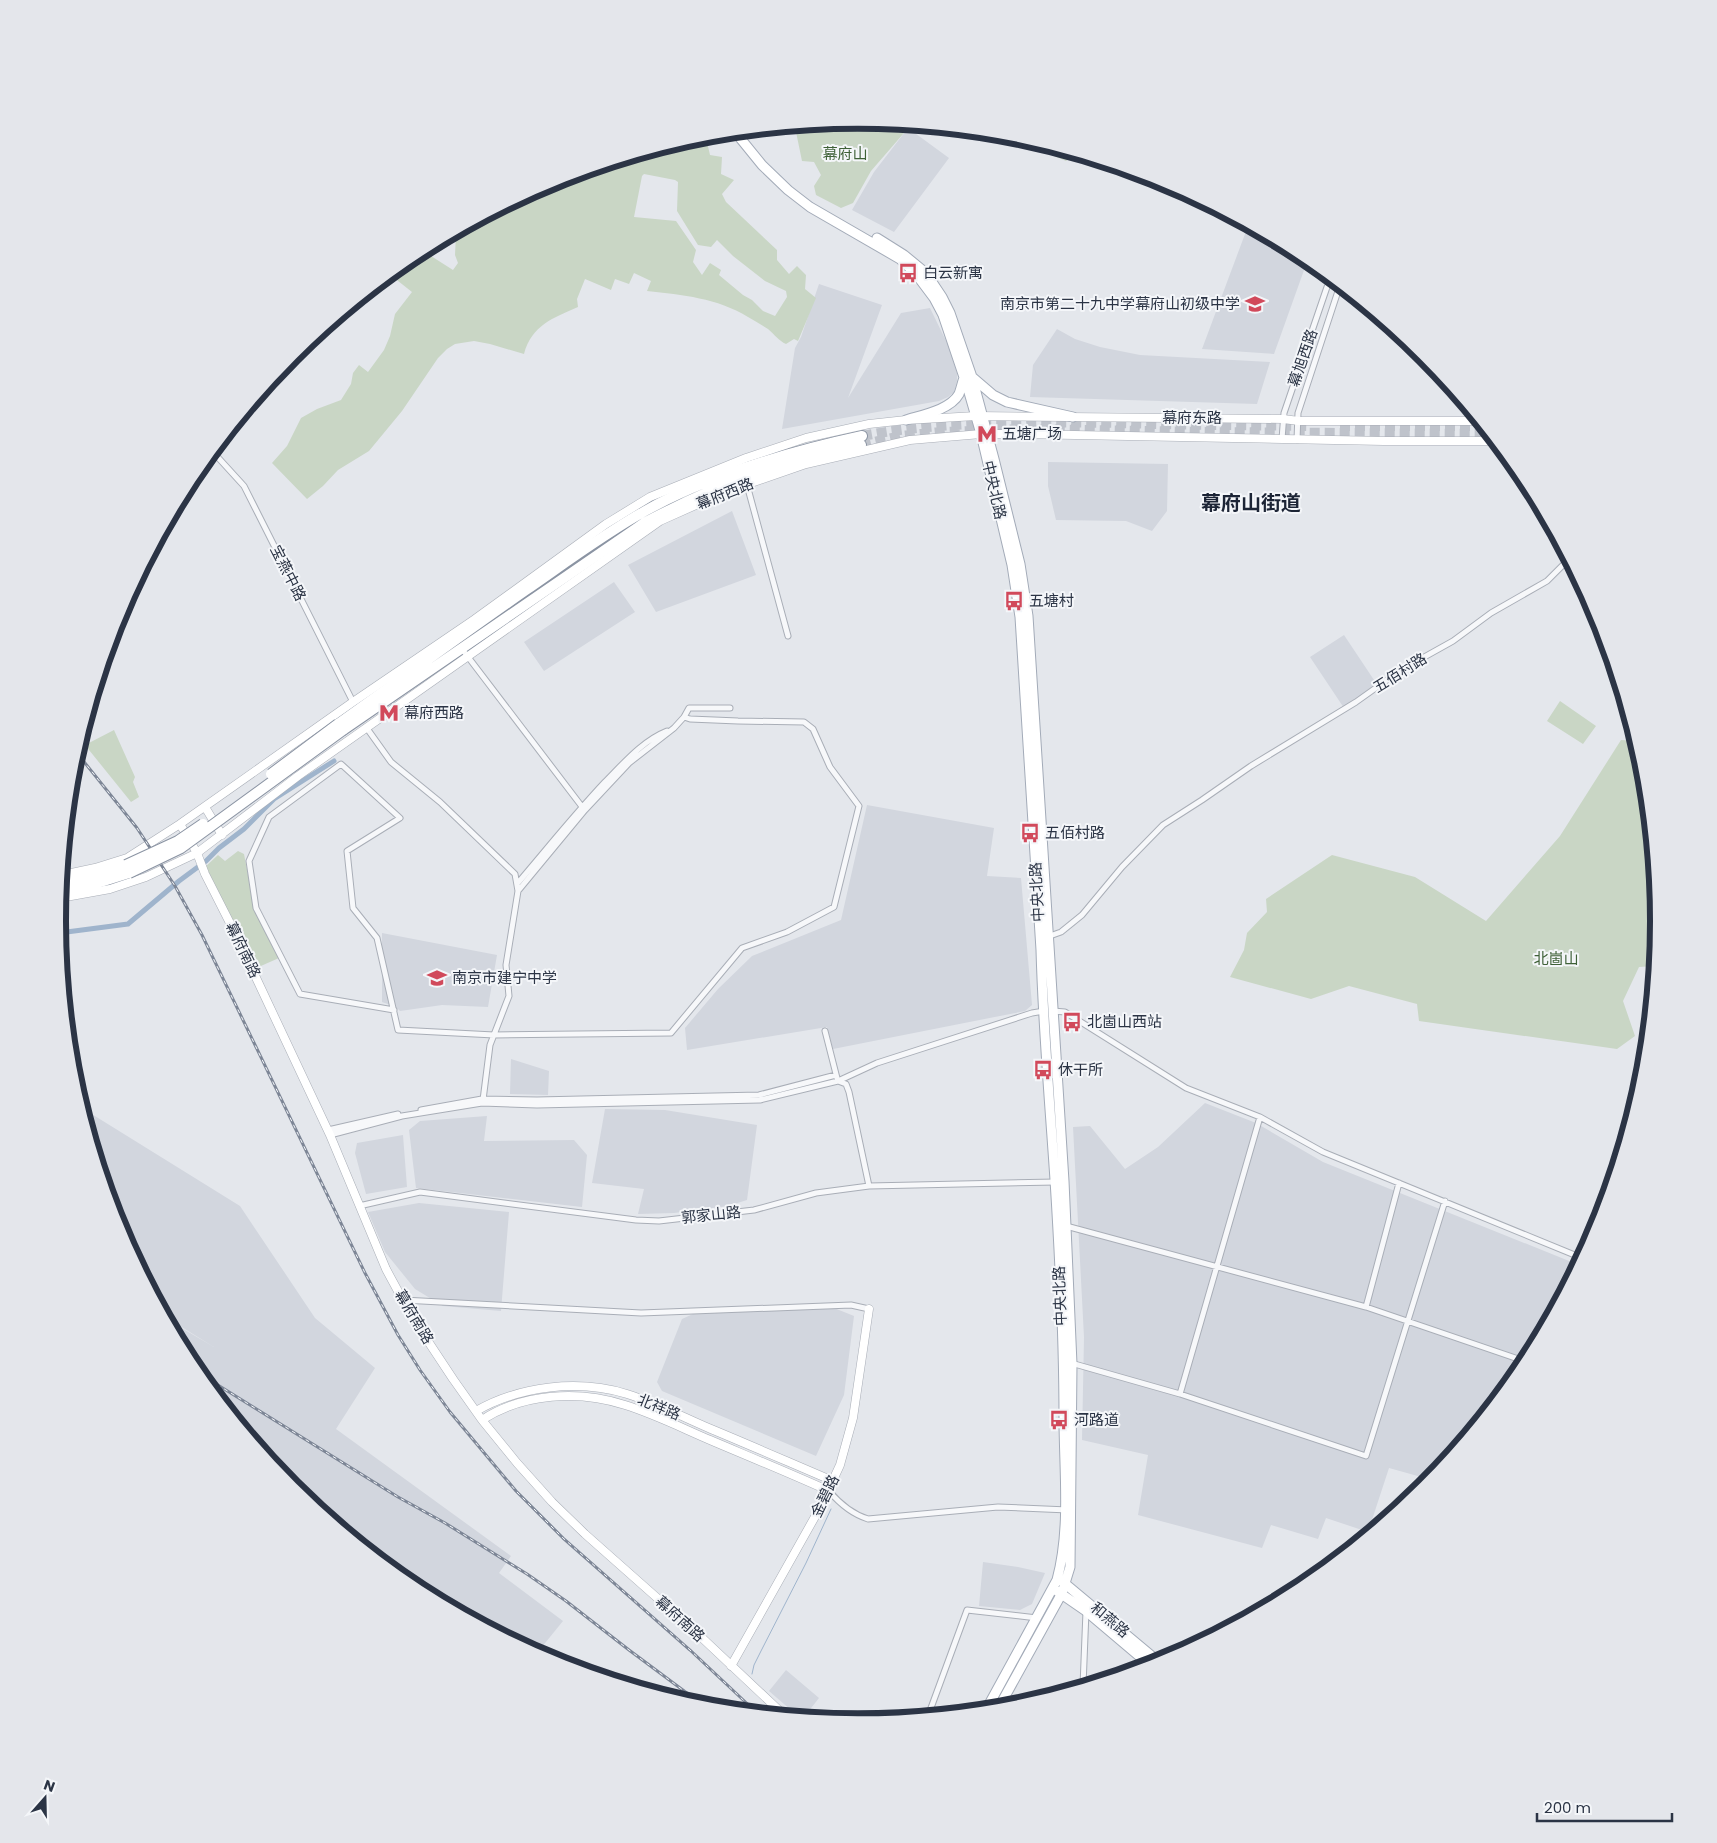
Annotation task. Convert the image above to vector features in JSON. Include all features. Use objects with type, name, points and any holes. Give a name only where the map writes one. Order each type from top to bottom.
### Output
[{"type":"highway","name":"幕府西路","points":[[67,888],[94,884],[128,869],[192,832],[341,727],[455,640],[581,552],[645,511],[697,486],[738,471],[800,451],[862,440],[740,478],[644,523],[464,653],[341,727]]},
{"type":"highway","name":"幕府西路","points":[[68,880],[128,869]]},
{"type":"main road","name":"中央北路","points":[[746,137],[766,161],[791,186],[813,202],[888,244],[920,269],[942,297],[950,313],[1020,564],[1028,616],[1044,937],[1043,1012],[1065,1226],[1072,1362],[1068,1510]]},
{"type":"main road","name":"中央北路","points":[[740,138],[762,165],[788,190],[816,211],[884,249],[916,274],[934,298],[943,315],[968,378]]},
{"type":"main road","points":[[906,420],[935,410],[953,400],[959,394],[968,378],[1007,402],[1073,417]]},
{"type":"main road","name":"幕府东路","points":[[906,420],[979,416],[1283,419],[1299,421],[1472,421]]},
{"type":"main road","name":"幕府西路","points":[[68,875],[127,858],[180,824],[606,524],[650,497],[746,458],[806,438],[868,424],[906,420]]},
{"type":"main road","name":"幕府西路","points":[[67,897],[110,889],[146,877],[198,854],[298,776],[464,653],[660,521],[725,492],[806,464],[880,446],[910,440],[984,434],[1081,436]]},
{"type":"main road","name":"幕府东路","points":[[1081,436],[1488,441]]},
{"type":"main road","points":[[204,807],[222,835]]},
{"type":"main road","name":"幕府南路","points":[[180,824],[198,854],[205,874],[329,1132],[386,1269],[417,1325],[482,1420],[552,1502],[778,1709]]},
{"type":"main road","name":"中央北路","points":[[990,1703],[1052,1588],[1061,1582],[1070,1568],[1053,1010],[1044,937]]},
{"type":"main road","name":"金碧路","points":[[731,1666],[833,1481],[849,1438],[869,1309]]},
{"type":"main road","name":"北祥路","points":[[476,1411],[491,1402],[536,1390],[575,1386],[600,1388],[627,1394],[833,1481]]},
{"type":"main road","points":[[511,1396],[509,1401],[514,1404]]},
{"type":"main road","name":"北祥路","points":[[482,1420],[496,1411],[536,1398],[573,1396],[597,1399],[625,1405],[829,1491]]},
{"type":"main road","points":[[791,1474],[797,1472],[795,1465]]},
{"type":"main road","name":"中央北路","points":[[1003,1701],[1062,1592],[1061,1582]]},
{"type":"main road","name":"和燕路","points":[[1061,1582],[1152,1657]]},
{"type":"main road","name":"和燕路","points":[[1052,1588],[1062,1592],[1145,1660]]},
{"type":"street","name":"幕旭西路","points":[[1282,439],[1283,419],[1329,285]]},
{"type":"street","name":"幕旭西路","points":[[1297,440],[1298,413],[1338,291]]},
{"type":"street","name":"宝燕中路","points":[[217,457],[244,486],[353,702]]},
{"type":"street","points":[[747,485],[788,636]]},
{"type":"street","name":"五佰村路","points":[[1044,937],[1061,932],[1082,915],[1122,867],[1162,825],[1251,766],[1356,702],[1401,670],[1453,641],[1491,614],[1547,581],[1565,563]]},
{"type":"street","points":[[464,653],[585,810]]},
{"type":"street","points":[[518,891],[585,810],[629,763],[674,728],[689,708],[730,708]]},
{"type":"street","points":[[394,1010],[300,994],[256,908],[249,861],[269,817],[341,764],[400,818],[347,851],[353,908],[377,938],[394,1010],[398,1030],[494,1035],[671,1033],[742,948],[788,932],[834,907],[859,806],[830,767],[813,729],[804,722],[690,719],[684,717]]},
{"type":"street","points":[[366,727],[391,762],[440,802],[515,874],[518,891],[506,965],[509,996],[490,1045],[482,1103]]},
{"type":"street","points":[[517,884],[582,807],[626,760],[658,735],[674,728]]},
{"type":"street","points":[[329,1132],[402,1116],[482,1103],[537,1105],[760,1100],[837,1078],[877,1063],[1032,1013],[1053,1010],[1064,1012],[1186,1088],[1260,1117],[1323,1152],[1576,1256]]},
{"type":"street","points":[[825,1031],[837,1078],[846,1084],[849,1092],[869,1186]]},
{"type":"street","points":[[329,1132],[383,1117],[482,1099],[537,1100],[760,1095],[837,1078]]},
{"type":"street","points":[[1180,1394],[1260,1117]]},
{"type":"street","name":"郭家山路","points":[[359,1206],[420,1192],[636,1220],[659,1220],[754,1210],[816,1193],[869,1186],[1059,1181]]},
{"type":"street","points":[[1366,1307],[1399,1183]]},
{"type":"street","points":[[1072,1362],[1180,1394],[1366,1456],[1444,1201]]},
{"type":"street","points":[[1065,1226],[1366,1307],[1519,1359]]},
{"type":"street","points":[[403,1300],[641,1313],[851,1305],[869,1309]]},
{"type":"street","points":[[829,1491],[840,1504],[858,1516],[868,1519],[998,1507],[1068,1510]]},
{"type":"street","points":[[930,1710],[967,1610],[1037,1618]]},
{"type":"street","points":[[1083,1681],[1086,1611]]},
{"type":"shaded area","points":[[906,131],[912,131],[949,158],[894,232],[852,210],[874,172]]},
{"type":"shaded area","name":"南京市第二十九中学幕府山初级中学","points":[[1246,230],[1305,267],[1274,354],[1202,349]]},
{"type":"shaded area","points":[[819,284],[882,305],[848,398],[901,313],[930,308],[948,345],[957,373],[954,392],[939,401],[782,429],[795,348],[801,337]]},
{"type":"shaded area","points":[[1057,329],[1075,339],[1100,347],[1140,355],[1270,362],[1257,404],[1030,397],[1033,365]]},
{"type":"shaded area","points":[[1048,462],[1168,464],[1167,511],[1152,531],[1126,521],[1056,520],[1048,486]]},
{"type":"shaded area","points":[[732,511],[756,575],[656,612],[628,565]]},
{"type":"shaded area","points":[[614,582],[635,612],[544,671],[524,642]]},
{"type":"shaded area","points":[[1344,635],[1378,686],[1344,708],[1310,657]]},
{"type":"shaded area","points":[[867,805],[994,828],[987,876],[1021,878],[1032,1005],[1025,1011],[833,1049],[827,1027],[687,1050],[685,1028],[718,989],[752,956],[841,920]]},
{"type":"shaded area","name":"南京市建宁中学","points":[[382,933],[497,955],[488,1007],[442,1005],[400,1011],[396,1007],[382,1002]]},
{"type":"shaded area","points":[[511,1059],[549,1071],[548,1095],[510,1094]]},
{"type":"shaded area","points":[[1205,1103],[1256,1123],[1323,1162],[1573,1263],[1545,1318],[1517,1362],[1487,1404],[1454,1444],[1423,1478],[1389,1468],[1370,1526],[1364,1531],[1326,1518],[1318,1539],[1271,1525],[1262,1548],[1138,1515],[1148,1455],[1082,1440],[1084,1337],[1073,1127],[1090,1126],[1125,1169],[1158,1147]]},
{"type":"shaded area","points":[[605,1109],[665,1110],[757,1125],[747,1200],[728,1206],[674,1213],[638,1214],[644,1189],[592,1183]]},
{"type":"shaded area","points":[[90,1113],[240,1206],[315,1318],[375,1368],[336,1429],[511,1556],[499,1573],[563,1621],[542,1647],[462,1608],[376,1550],[336,1517],[298,1482],[263,1444],[230,1404],[176,1325],[214,1347],[175,1323],[172,1318],[148,1272],[127,1225],[108,1176]]},
{"type":"shaded area","points":[[487,1116],[484,1141],[574,1140],[587,1155],[582,1207],[416,1188],[409,1130],[420,1121]]},
{"type":"shaded area","points":[[403,1135],[407,1187],[366,1194],[355,1153],[357,1143]]},
{"type":"shaded area","points":[[419,1203],[509,1212],[501,1311],[443,1306],[415,1289],[385,1252],[368,1212]]},
{"type":"shaded area","points":[[834,1308],[854,1316],[844,1395],[816,1456],[662,1391],[657,1382],[682,1319],[693,1314]]},
{"type":"shaded area","points":[[983,1562],[1045,1573],[1032,1604],[1020,1610],[979,1606]]},
{"type":"shaded area","points":[[786,1670],[819,1698],[808,1712],[792,1711],[769,1691]]},
{"type":"green space","name":"幕府山","points":[[858,129],[906,131],[871,171],[853,203],[841,208],[816,195],[814,186],[821,175],[814,162],[802,161],[796,132]]},
{"type":"green space","points":[[707,143],[710,155],[722,157],[721,174],[734,180],[722,194],[726,202],[777,250],[777,260],[789,274],[797,266],[806,275],[805,289],[816,298],[798,341],[794,339],[786,344],[768,329],[724,305],[687,296],[647,291],[651,281],[634,273],[629,284],[615,279],[611,290],[585,279],[577,299],[578,307],[552,319],[538,329],[532,336],[524,354],[474,341],[455,344],[447,349],[438,358],[402,411],[369,451],[338,470],[307,499],[272,463],[287,446],[301,418],[317,409],[341,400],[351,384],[353,373],[359,365],[368,372],[384,350],[390,336],[395,314],[412,292],[396,279],[429,256],[453,270],[458,263],[455,255],[456,239],[508,211],[555,190],[604,171],[653,156]],"holes":[[[644,174],[678,182],[677,211],[698,245],[711,247],[717,240],[733,256],[765,281],[786,291],[787,297],[775,316],[763,311],[752,300],[743,295],[719,275],[721,270],[710,263],[702,275],[693,262],[696,250],[676,221],[634,217]]]},
{"type":"green space","points":[[1045,152],[1070,158],[1066,161]]},
{"type":"green space","points":[[1560,701],[1596,726],[1583,744],[1547,721]]},
{"type":"green space","points":[[114,730],[135,777],[133,782],[139,797],[131,802],[86,744]]},
{"type":"green space","name":"北崮山","points":[[1621,740],[1630,741],[1644,818],[1649,870],[1651,922],[1649,966],[1639,967],[1623,1001],[1635,1036],[1617,1049],[1419,1021],[1417,1004],[1349,986],[1311,999],[1230,977],[1244,950],[1247,933],[1267,912],[1266,899],[1332,855],[1415,877],[1486,921],[1560,836]]},
{"type":"green space","points":[[238,851],[244,854],[255,912],[279,958],[254,969],[204,868],[218,855],[225,861]]},
{"type":"waterway","points":[[66,932],[128,924],[244,829],[274,799],[334,761]]},
{"type":"waterway","points":[[752,1674],[754,1665],[831,1509]]},
{"type":"tunnel","points":[[862,436],[927,427],[1024,422],[1308,426]]},
{"type":"tunnel","points":[[1340,426],[1476,426]]},
{"type":"tunnel","points":[[861,445],[900,436],[940,432],[1026,429],[1483,434]]},
{"type":"railway","points":[[83,760],[137,828],[175,886],[202,935],[365,1273],[398,1335],[420,1370],[450,1412],[516,1491],[563,1538],[690,1650],[750,1706]]},
{"type":"railway","points":[[215,1383],[398,1497],[445,1523],[527,1574],[566,1601],[691,1696]]},
{"type":"place","name":"白云新寓","points":[[908,273]]},
{"type":"place","name":"南京市第二十九中学幕府山初级中学","points":[[1255,304]]},
{"type":"place","name":"五塘广场","points":[[987,434]]},
{"type":"place","name":"五塘村","points":[[1014,601]]},
{"type":"place","name":"幕府西路","points":[[389,713]]},
{"type":"place","name":"五佰村路","points":[[1030,833]]},
{"type":"place","name":"南京市建宁中学","points":[[437,978]]},
{"type":"place","name":"北崮山西站","points":[[1072,1022]]},
{"type":"place","name":"休干所","points":[[1043,1070]]},
{"type":"place","name":"河路道","points":[[1059,1420]]},
{"type":"district","name":"幕府山街道","points":[[1251,503]]}]
